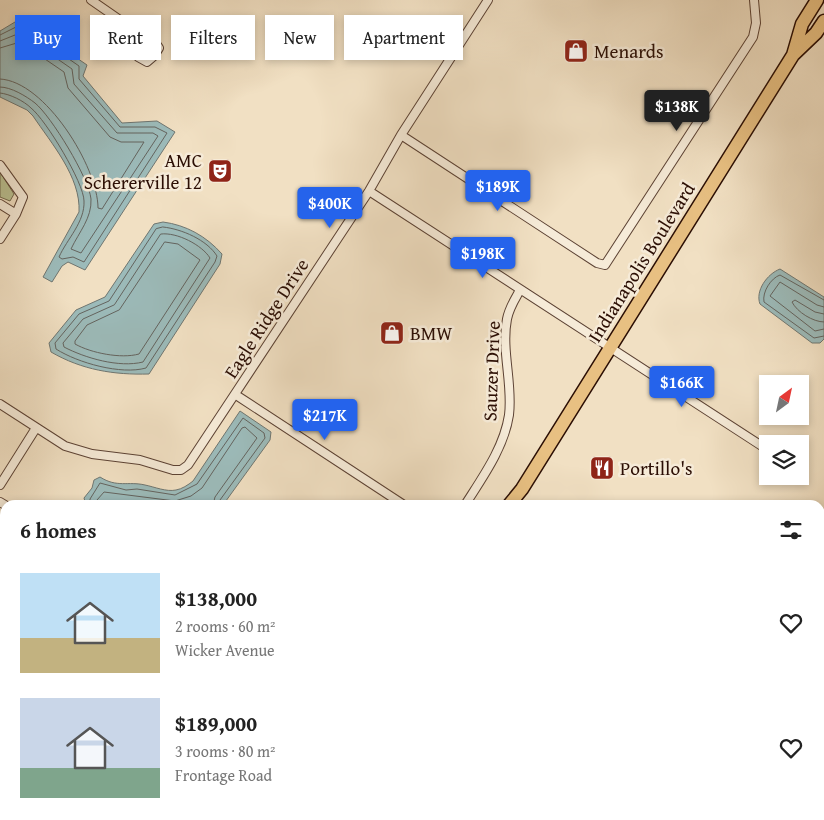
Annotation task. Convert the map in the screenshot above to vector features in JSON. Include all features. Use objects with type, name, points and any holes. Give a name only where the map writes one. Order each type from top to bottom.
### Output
[{"type":"highway","name":"Indianapolis Boulevard","points":[[793,55],[802,24],[817,0]]},
{"type":"highway","name":"Indianapolis Boulevard","points":[[513,500],[522,489],[793,55],[816,33],[824,21]]},
{"type":"highway","name":"Indianapolis Boulevard","points":[[518,500],[522,489]]},
{"type":"street","points":[[91,0],[113,15]]},
{"type":"street","name":"Eagle Ridge Drive","points":[[36,428],[64,446],[92,454],[140,460],[178,470],[184,468],[193,460],[369,191],[401,135],[488,0]]},
{"type":"street","points":[[401,135],[598,263],[605,265],[753,36],[756,23],[754,0]]},
{"type":"street","points":[[0,165],[22,197],[16,214],[0,239]]},
{"type":"street","points":[[369,191],[759,444]]},
{"type":"street","points":[[0,204],[16,214]]},
{"type":"street","name":"Sauzer Drive","points":[[468,500],[501,444],[506,428],[509,413],[506,326],[509,312],[520,290]]},
{"type":"street","points":[[236,395],[396,500]]},
{"type":"street","points":[[0,404],[36,428],[0,485]]},
{"type":"green space","points":[[0,172],[14,194],[10,201],[0,197]]},
{"type":"water","points":[[15,22],[15,60],[80,60],[87,65],[83,76],[122,123],[157,121],[175,132],[85,270],[68,262],[62,266],[52,282],[43,277],[79,212],[78,199],[70,173],[33,116],[27,110],[0,97],[0,31]]},
{"type":"water","points":[[163,222],[195,232],[222,254],[220,264],[149,374],[123,374],[98,370],[74,363],[51,352],[49,343],[76,310],[105,297],[154,224]]},
{"type":"water","points":[[780,269],[824,297],[824,339],[820,343],[812,343],[760,304],[759,294],[763,284],[775,271]]},
{"type":"water","points":[[240,411],[271,432],[270,440],[227,500],[85,500],[84,498],[92,488],[94,480],[100,477],[117,483],[139,484],[168,490],[178,489],[193,481]]},
{"type":"place","name":"Menards","points":[[576,51]]},
{"type":"place","name":"AMC Schererville 12","points":[[220,171]]},
{"type":"place","name":"BMW","points":[[392,333]]},
{"type":"place","name":"Portillo's","points":[[602,468]]}]
